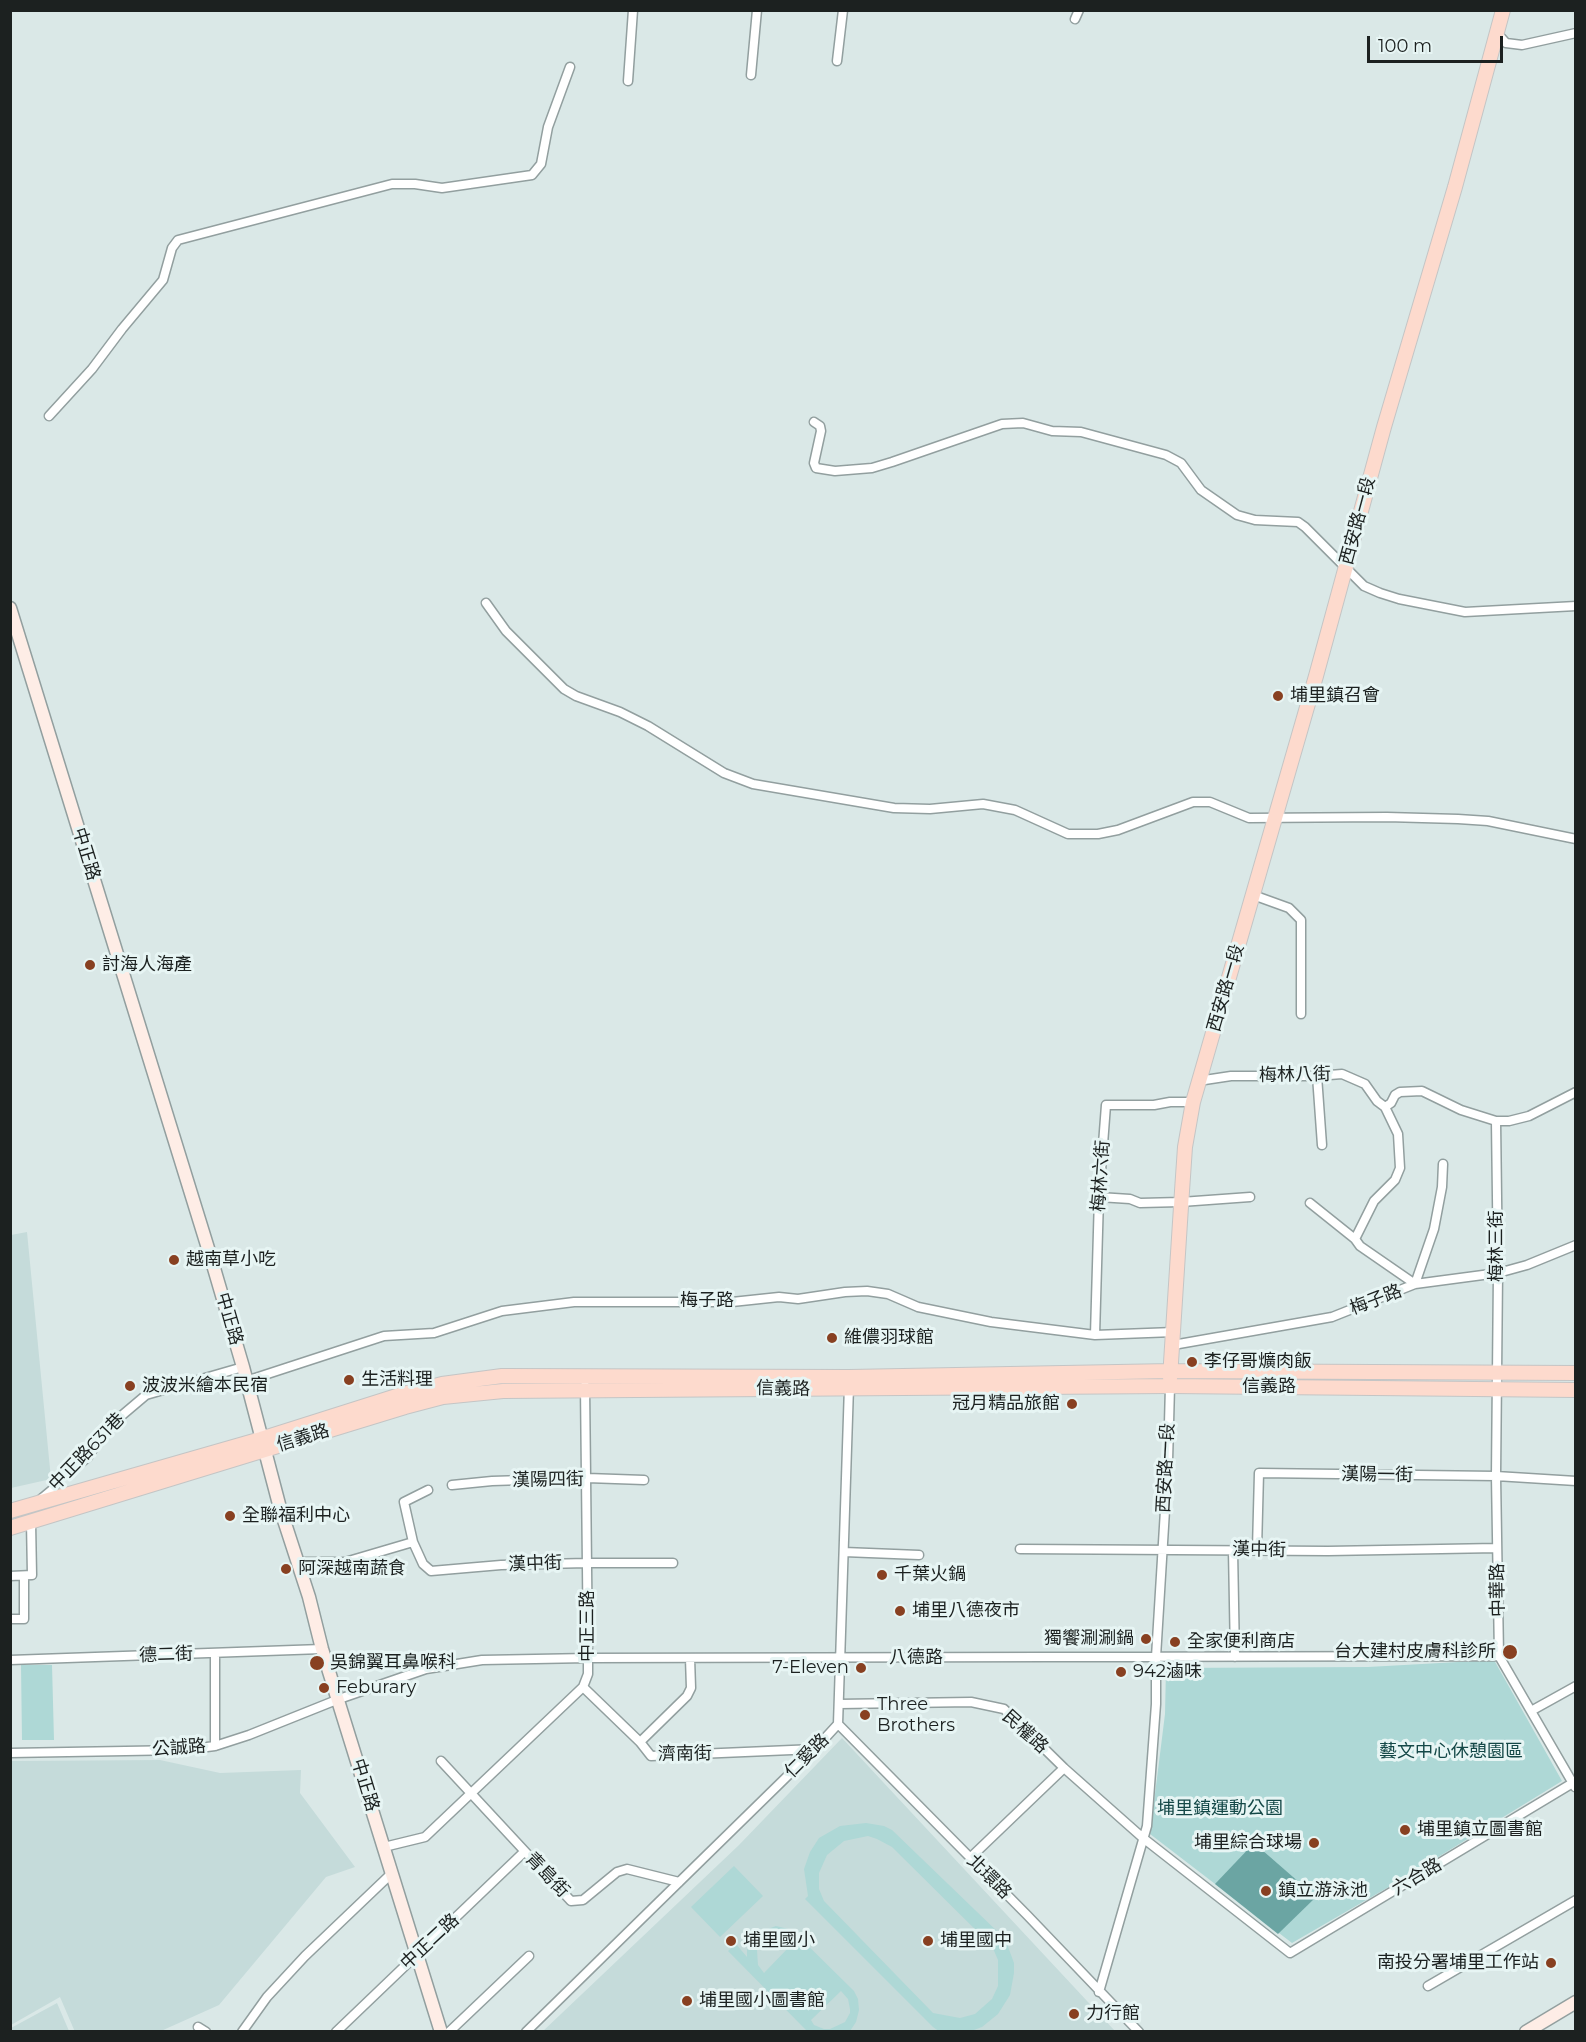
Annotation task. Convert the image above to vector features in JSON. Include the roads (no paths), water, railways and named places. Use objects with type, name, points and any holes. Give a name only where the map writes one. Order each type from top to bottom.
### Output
[{"type":"main road","name":"西安路一段","points":[[1170,1386],[1185,1148],[1198,1081],[1276,817],[1503,10]]},
{"type":"main road","name":"信義路","points":[[10,1511],[443,1397],[503,1391],[730,1388],[1171,1371],[1575,1374]]},
{"type":"main road","name":"信義路","points":[[10,1528],[263,1445],[403,1394],[442,1384],[502,1376],[849,1383],[1575,1390]]},
{"type":"street","points":[[628,81],[633,10]]},
{"type":"street","points":[[751,75],[757,10]]},
{"type":"street","points":[[837,62],[843,10]]},
{"type":"street","points":[[1075,20],[1079,10]]},
{"type":"street","points":[[1497,33],[1506,43],[1522,45],[1575,33]]},
{"type":"street","points":[[49,416],[92,369],[163,280],[172,248],[178,240],[392,184],[415,184],[442,188],[531,175],[541,164],[548,127],[570,67]]},
{"type":"street","points":[[813,422],[820,426],[821,431],[814,463],[816,468],[835,471],[882,465],[988,428],[1012,423],[1023,423],[1052,431],[1081,432],[1166,455],[1181,463],[1201,490],[1237,515],[1255,520],[1298,522],[1364,586],[1380,593],[1466,612],[1575,606]]},
{"type":"street","points":[[486,603],[506,631],[564,689],[648,726],[724,773],[753,784],[894,808],[930,809],[983,804],[1014,810],[1068,834],[1098,834],[1118,830],[1193,802],[1210,802],[1249,818],[1458,819],[1488,821],[1575,839]]},
{"type":"street","name":"中正路","points":[[10,608],[243,1367],[280,1508],[298,1562],[322,1649],[441,2031]]},
{"type":"street","points":[[1253,896],[1289,908],[1300,920],[1300,1014]]},
{"type":"street","name":"梅林八街","points":[[1198,1081],[1231,1076],[1342,1074],[1365,1084],[1377,1101],[1385,1107],[1398,1134],[1400,1168],[1395,1180],[1374,1201],[1355,1239]]},
{"type":"street","points":[[1317,1076],[1322,1145]]},
{"type":"street","points":[[1385,1107],[1400,1092],[1422,1091],[1461,1110],[1496,1121],[1509,1121],[1529,1116],[1575,1092]]},
{"type":"street","name":"梅林六街","points":[[1095,1335],[1099,1197],[1106,1105],[1193,1102]]},
{"type":"street","name":"梅林三街","points":[[1496,1121],[1498,1273],[1496,1372]]},
{"type":"street","points":[[1310,1203],[1355,1239],[1360,1246],[1415,1284],[1434,1229],[1442,1187],[1443,1164]]},
{"type":"street","points":[[1099,1197],[1130,1199],[1140,1203],[1250,1197]]},
{"type":"street","name":"梅子路","points":[[246,1381],[384,1336],[434,1333],[502,1311],[574,1302],[732,1302],[778,1297],[798,1299],[867,1291],[888,1294],[918,1307],[991,1322],[1095,1335],[1173,1339],[1332,1317],[1415,1284],[1498,1273],[1527,1265],[1575,1245]]},
{"type":"street","name":"中正路631巷","points":[[34,1504],[53,1489],[60,1475],[72,1470],[88,1456],[107,1428],[146,1395],[243,1367]]},
{"type":"street","name":"中華路","points":[[1496,1372],[1499,1656],[1575,1784]]},
{"type":"street","name":"中正三路","points":[[384,1847],[425,1837],[583,1687],[588,1674],[584,1376]]},
{"type":"street","name":"仁愛路","points":[[526,2031],[838,1724],[849,1383]]},
{"type":"street","name":"西安路一段","points":[[1099,1992],[1147,1826],[1168,1461],[1170,1386]]},
{"type":"street","name":"漢陽一街","points":[[1257,1550],[1259,1473],[1496,1476],[1575,1482]]},
{"type":"street","name":"漢陽四街","points":[[452,1485],[492,1481],[587,1478],[644,1480]]},
{"type":"street","points":[[298,1562],[345,1562],[413,1542],[404,1502],[428,1490]]},
{"type":"street","points":[[10,1619],[24,1619],[31,1522]]},
{"type":"street","name":"漢中街","points":[[413,1542],[423,1564],[431,1571],[468,1567],[587,1563],[673,1563]]},
{"type":"street","name":"漢中街","points":[[1020,1549],[1328,1551],[1497,1548]]},
{"type":"street","points":[[1233,1550],[1235,1657]]},
{"type":"street","points":[[844,1552],[919,1555]]},
{"type":"street","points":[[10,1576],[28,1575]]},
{"type":"street","name":"德二街","points":[[10,1660],[322,1649]]},
{"type":"street","points":[[215,1653],[215,1746]]},
{"type":"street","name":"八德路","points":[[339,1699],[426,1669],[482,1660],[1499,1656]]},
{"type":"street","points":[[640,1743],[687,1696],[691,1688],[690,1658]]},
{"type":"street","points":[[1531,1711],[1575,1686]]},
{"type":"street","name":"濟南街","points":[[583,1687],[651,1756],[815,1749]]},
{"type":"street","name":"公誠路","points":[[10,1752],[183,1750],[215,1746],[339,1699]]},
{"type":"street","name":"民權路","points":[[839,1704],[971,1702],[1004,1709],[1064,1768],[1143,1838],[1290,1953]]},
{"type":"street","name":"北環路","points":[[838,1724],[1139,2031]]},
{"type":"street","name":"青島街","points":[[441,1761],[571,1901],[582,1900],[617,1872],[627,1869],[679,1881]]},
{"type":"street","points":[[970,1858],[1064,1768]]},
{"type":"street","name":"六合路","points":[[1290,1953],[1575,1784]]},
{"type":"street","name":"中正二路","points":[[336,2031],[524,1852]]},
{"type":"street","points":[[242,2031],[267,1997],[392,1873]]},
{"type":"street","points":[[1428,1986],[1575,1900]]},
{"type":"street","points":[[449,2031],[529,1956]]},
{"type":"street","points":[[1526,2031],[1575,2002]]},
{"type":"place","name":"埔里鎮召會","points":[[1278,696]]},
{"type":"place","name":"討海人海產","points":[[90,965]]},
{"type":"place","name":"越南草小吃","points":[[174,1260]]},
{"type":"place","name":"維儂羽球館","points":[[832,1338]]},
{"type":"place","name":"李仔哥爌肉飯","points":[[1192,1362]]},
{"type":"place","name":"生活料理","points":[[349,1380]]},
{"type":"place","name":"波波米繪本民宿","points":[[130,1386]]},
{"type":"place","name":"冠月精品旅館","points":[[1072,1404]]},
{"type":"place","name":"全聯福利中心","points":[[230,1516]]},
{"type":"place","name":"阿深越南蔬食","points":[[286,1569]]},
{"type":"place","name":"千葉火鍋","points":[[882,1575]]},
{"type":"place","name":"埔里八德夜市","points":[[900,1611]]},
{"type":"place","name":"獨饗涮涮鍋","points":[[1146,1639]]},
{"type":"place","name":"全家便利商店","points":[[1175,1642]]},
{"type":"place","name":"台大建村皮膚科診所","points":[[1510,1652]]},
{"type":"place","name":"吳錦翼耳鼻喉科","points":[[317,1663]]},
{"type":"place","name":"7-Eleven","points":[[861,1668]]},
{"type":"place","name":"942滷味","points":[[1121,1672]]},
{"type":"place","name":"Feburary","points":[[324,1688]]},
{"type":"place","name":"Three Brothers","points":[[865,1715]]},
{"type":"place","name":"埔里鎮立圖書館","points":[[1405,1830]]},
{"type":"place","name":"埔里綜合球場","points":[[1314,1843]]},
{"type":"place","name":"鎮立游泳池","points":[[1266,1891]]},
{"type":"place","name":"埔里國小","points":[[731,1941]]},
{"type":"place","name":"埔里國中","points":[[928,1941]]},
{"type":"place","name":"南投分署埔里工作站","points":[[1551,1963]]},
{"type":"place","name":"埔里國小圖書館","points":[[687,2001]]},
{"type":"place","name":"力行館","points":[[1074,2014]]},
{"type":"park label","name":"藝文中心休憩園區","points":[[1451,1752]]},
{"type":"park label","name":"埔里鎮運動公園","points":[[1220,1809]]}]
